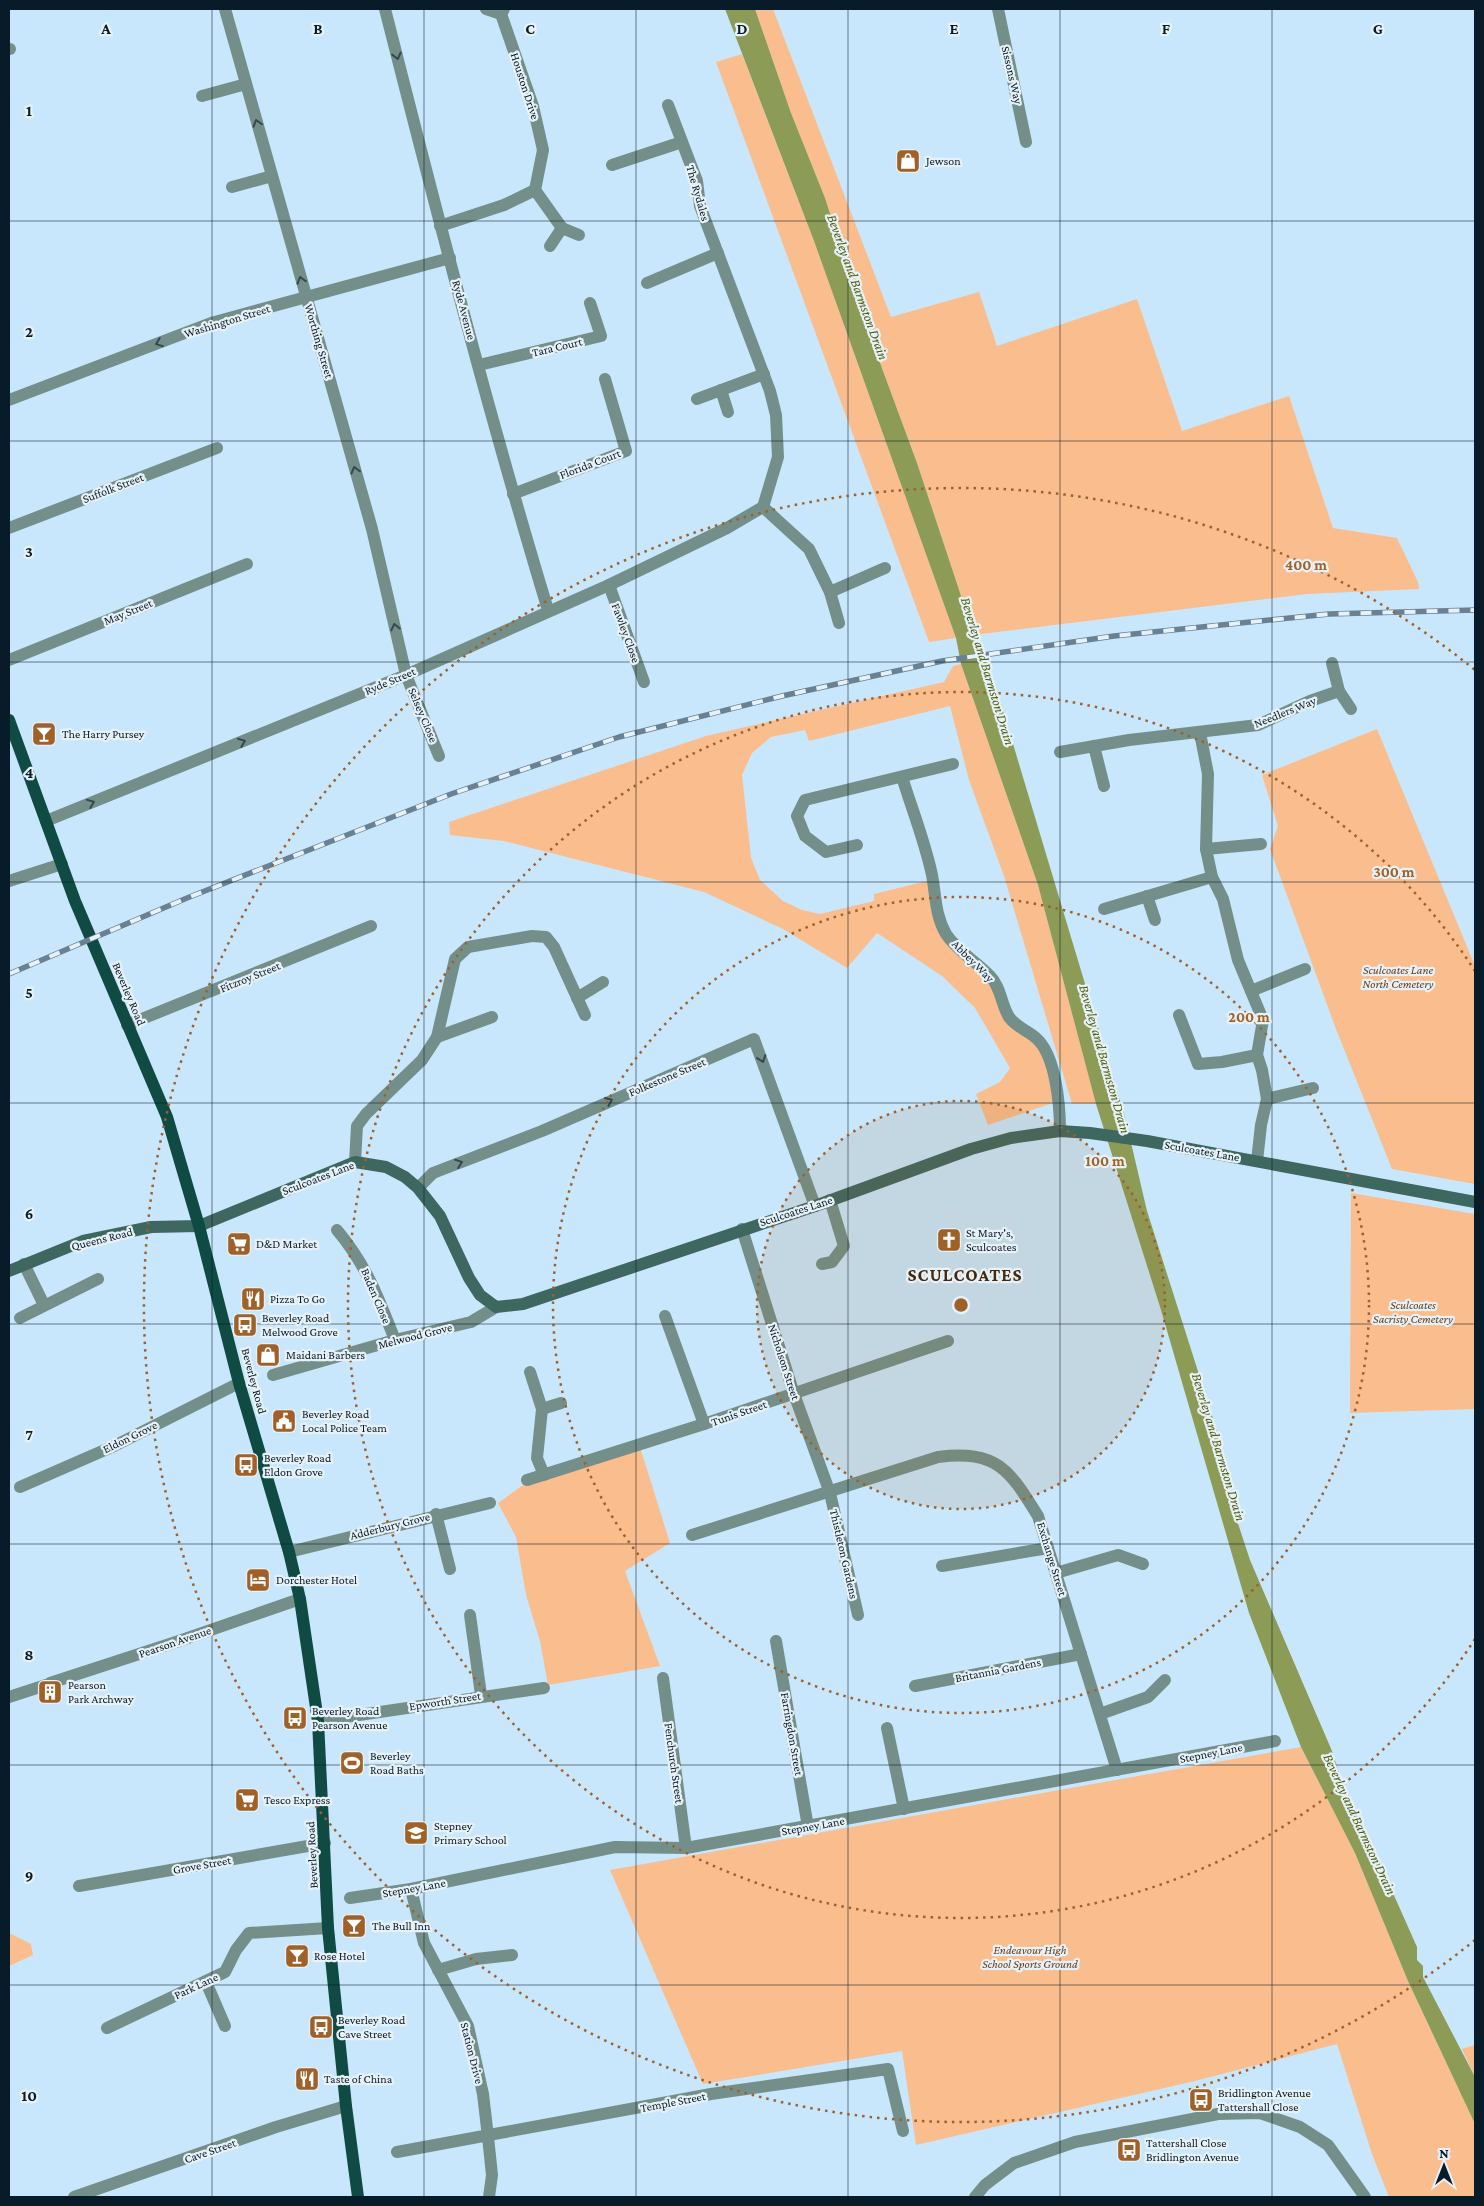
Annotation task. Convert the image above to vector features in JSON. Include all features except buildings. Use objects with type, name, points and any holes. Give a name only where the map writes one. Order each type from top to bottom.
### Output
[{"type":"main road","name":"Beverley Road","points":[[9,720],[75,901],[167,1117],[199,1226],[239,1383],[289,1552],[300,1598],[318,1720],[328,1928],[346,2106],[358,2197]]},
{"type":"street","name":"Worthing Street","points":[[225,9],[369,520],[406,675]]},
{"type":"street","name":"Ryde Avenue","points":[[385,9],[440,226],[513,494],[548,610]]},
{"type":"street","name":"Houston Drive","points":[[486,9],[503,11],[533,106],[543,150],[535,190]]},
{"type":"street","name":"Sissons Way","points":[[998,9],[1026,142]]},
{"type":"street","points":[[202,96],[246,84]]},
{"type":"street","name":"The Rydales","points":[[668,105],[697,182],[700,206],[764,374],[776,415],[778,457],[763,507]]},
{"type":"street","points":[[612,165],[682,142]]},
{"type":"street","points":[[232,187],[272,176]]},
{"type":"street","points":[[440,226],[504,205],[535,190],[562,228],[579,235]]},
{"type":"street","points":[[550,246],[562,228]]},
{"type":"street","points":[[647,283],[718,253]]},
{"type":"street","name":"Washington Street","points":[[9,400],[211,323],[450,258]]},
{"type":"street","name":"Tara Court","points":[[479,365],[601,336],[590,303]]},
{"type":"street","points":[[697,399],[764,374]]},
{"type":"street","name":"Florida Court","points":[[513,494],[626,451],[605,379]]},
{"type":"street","points":[[721,390],[728,412]]},
{"type":"street","name":"Suffolk Street","points":[[9,528],[217,448]]},
{"type":"street","points":[[763,507],[809,548],[830,592],[839,623]]},
{"type":"street","name":"Ryde Street","points":[[46,821],[406,675],[548,610],[608,585],[727,528],[763,507]]},
{"type":"street","name":"May Street","points":[[9,660],[247,564]]},
{"type":"street","points":[[830,592],[885,568]]},
{"type":"street","name":"Fawley Close","points":[[608,585],[644,682]]},
{"type":"street","points":[[1332,663],[1339,691],[1351,709]]},
{"type":"street","name":"Selsey Close","points":[[406,675],[439,756]]},
{"type":"street","name":"Needlers Way","points":[[1060,752],[1258,725],[1310,700],[1339,691]]},
{"type":"street","points":[[1200,733],[1208,774],[1206,848],[1212,877],[1223,898],[1238,960],[1263,1020],[1257,1055],[1262,1070],[1267,1099],[1261,1125],[1257,1160]]},
{"type":"street","points":[[1094,746],[1104,786]]},
{"type":"street","points":[[857,845],[826,852],[805,836],[798,816],[805,800],[953,764]]},
{"type":"street","name":"Abbey Way","points":[[902,777],[932,876],[934,898],[940,921],[954,944],[991,977],[999,988],[1005,1010],[1012,1021],[1036,1038],[1045,1049],[1059,1100],[1060,1132]]},
{"type":"street","points":[[1206,848],[1261,844]]},
{"type":"street","points":[[9,882],[62,864]]},
{"type":"street","points":[[1104,909],[1212,877]]},
{"type":"street","points":[[1148,896],[1155,920]]},
{"type":"street","name":"Fitzroy Street","points":[[127,1025],[371,926]]},
{"type":"street","points":[[355,1162],[357,1126],[366,1114],[422,1060],[437,1037],[454,959],[468,947],[532,936],[546,937],[554,947],[585,1015]]},
{"type":"street","points":[[1251,991],[1305,969]]},
{"type":"street","points":[[577,998],[603,982]]},
{"type":"street","points":[[1179,1015],[1198,1064],[1222,1062],[1257,1055]]},
{"type":"street","points":[[437,1037],[492,1017]]},
{"type":"street","name":"Folkestone Street","points":[[418,1188],[433,1173],[542,1130],[754,1038],[815,1206]]},
{"type":"street","points":[[1267,1099],[1313,1088]]},
{"type":"street","name":"Sculcoates Lane","points":[[199,1226],[355,1162],[386,1167],[406,1177],[418,1188],[440,1216],[472,1284],[480,1295],[496,1307],[523,1304],[742,1228],[815,1206],[980,1147],[1012,1138],[1060,1132],[1104,1134],[1147,1141],[1475,1202]]},
{"type":"street","points":[[822,1264],[832,1262],[844,1246],[830,1200]]},
{"type":"street","name":"Queens Road","points":[[9,1271],[83,1241],[151,1227],[199,1226]]},
{"type":"street","name":"Nicholson Street","points":[[742,1228],[794,1394],[830,1493]]},
{"type":"street","name":"Baden Close","points":[[336,1230],[354,1250],[370,1276],[395,1340]]},
{"type":"street","points":[[24,1264],[44,1305]]},
{"type":"street","points":[[20,1318],[98,1279]]},
{"type":"street","name":"Melwood Grove","points":[[273,1375],[395,1340],[471,1322],[496,1307]]},
{"type":"street","points":[[665,1316],[704,1424]]},
{"type":"street","name":"Tunis Street","points":[[528,1480],[704,1424],[948,1342]]},
{"type":"street","points":[[530,1372],[542,1408],[537,1458],[544,1475]]},
{"type":"street","name":"Eldon Grove","points":[[20,1487],[114,1446],[239,1383]]},
{"type":"street","points":[[542,1408],[561,1403]]},
{"type":"street","name":"Exchange Street","points":[[692,1535],[830,1493],[938,1457],[962,1454],[990,1459],[1016,1480],[1038,1516],[1117,1770]]},
{"type":"street","name":"Thistleton Gardens","points":[[830,1493],[858,1615]]},
{"type":"street","name":"Adderbury Grove","points":[[289,1552],[436,1514],[490,1503]]},
{"type":"street","points":[[436,1514],[450,1569]]},
{"type":"street","points":[[942,1566],[1048,1548]]},
{"type":"street","points":[[1056,1573],[1118,1555],[1143,1564]]},
{"type":"street","name":"Pearson Avenue","points":[[9,1697],[179,1642],[300,1598]]},
{"type":"street","points":[[470,1615],[481,1695]]},
{"type":"street","name":"Farringdon Street","points":[[776,1640],[808,1827]]},
{"type":"street","name":"Britannia Gardens","points":[[915,1686],[1081,1654]]},
{"type":"street","name":"Fenchurch Street","points":[[663,1678],[686,1848]]},
{"type":"street","points":[[1100,1714],[1148,1697],[1165,1680]]},
{"type":"street","name":"Epworth Street","points":[[318,1720],[481,1695],[544,1688]]},
{"type":"street","points":[[888,1728],[904,1809]]},
{"type":"street","name":"Stepney Lane","points":[[350,1898],[411,1889],[615,1847],[686,1848],[1275,1741]]},
{"type":"street","name":"Grove Street","points":[[79,1886],[325,1843]]},
{"type":"street","name":"Station Drive","points":[[411,1889],[424,1943],[468,2026],[483,2094],[492,2175],[489,2197]]},
{"type":"street","name":"Park Lane","points":[[107,2028],[225,1972],[236,1950],[249,1933],[328,1928]]},
{"type":"street","points":[[438,1970],[476,1959],[512,1955]]},
{"type":"street","points":[[206,1982],[225,2026]]},
{"type":"street","name":"Temple Street","points":[[397,2152],[488,2137],[711,2094],[888,2069],[903,2130]]},
{"type":"street","name":"Cave Street","points":[[74,2197],[100,2193],[276,2127],[346,2106]]},
{"type":"street","points":[[975,2197],[985,2185],[1014,2163],[1075,2142],[1218,2114],[1260,2113],[1300,2127],[1328,2145],[1365,2197]]},
{"type":"green space","points":[[755,9],[773,9],[891,317],[979,292],[997,346],[1137,299],[1182,431],[1289,396],[1333,528],[1397,538],[1418,582],[1419,589],[1307,594],[974,635],[917,463],[866,325],[825,198],[791,113]]},
{"type":"green space","points":[[742,54],[814,241],[956,638],[929,642],[716,62]]},
{"type":"green space","points":[[961,664],[1038,885],[1096,1104],[1072,1104],[1004,876],[969,780],[950,706],[809,741],[805,730],[771,737],[752,753],[742,775],[751,858],[760,880],[783,901],[802,910],[820,914],[874,901],[874,894],[927,881],[942,936],[979,966],[1002,1000],[1032,1035],[1053,1078],[1059,1101],[988,1125],[976,1094],[1000,1082],[1010,1068],[975,1008],[942,976],[877,933],[847,968],[783,929],[704,892],[504,841],[450,835],[449,822],[706,736],[944,682],[953,666]]},
{"type":"green space","name":"Sculcoates Lane North Cemetery","points":[[1377,729],[1475,966],[1475,1184],[1392,1169],[1336,1029],[1270,849],[1278,826],[1262,775]]},
{"type":"green space","name":"Sculcoates Sacristy Cemetery","points":[[1351,1193],[1475,1214],[1475,1409],[1350,1413]]},
{"type":"green space","points":[[640,1447],[670,1543],[625,1571],[660,1666],[548,1685],[540,1641],[526,1595],[516,1537],[498,1503],[526,1483]]},
{"type":"green space","name":"Endeavour High School Sports Ground","points":[[1301,1747],[1355,1853],[1408,1981],[1475,2124],[1475,2197],[1389,2197],[1372,2154],[1337,2044],[1195,2081],[916,2145],[902,2051],[703,2084],[610,1870]]},
{"type":"green space","points":[[9,1933],[31,1944],[33,1955],[9,1966]]},
{"type":"green space","points":[[1475,2045],[1475,2077],[1462,2049]]},
{"type":"water","name":"Beverley and Barmston Drain","points":[[725,9],[755,9],[791,113],[825,198],[866,325],[917,463],[974,635],[986,659],[998,694],[1125,1117],[1147,1211],[1217,1431],[1224,1481],[1250,1560],[1332,1751],[1347,1798],[1372,1846],[1417,1947],[1417,1960],[1423,1966],[1423,1977],[1475,2077],[1475,2124],[1408,1981],[1355,1853],[1301,1747],[1249,1613],[1161,1310],[1096,1104],[1038,885],[961,664],[956,638],[814,241]]},
{"type":"railway","points":[[9,974],[187,898],[451,794],[619,737],[782,696],[942,661],[1114,636],[1329,614],[1475,610]]},
{"type":"place","name":"Jewson","points":[[908,161]]},
{"type":"place","name":"The Harry Pursey","points":[[44,734]]},
{"type":"place","name":"St Mary's, Sculcoates","points":[[949,1240]]},
{"type":"place","name":"D&D Market","points":[[239,1244]]},
{"type":"place","name":"Pizza To Go","points":[[253,1299]]},
{"type":"place","name":"Beverley Road Melwood Grove","points":[[245,1325]]},
{"type":"place","name":"Maidani Barbers","points":[[268,1355]]},
{"type":"place","name":"Beverley Road Local Police Team","points":[[284,1421]]},
{"type":"place","name":"Beverley Road Eldon Grove","points":[[246,1465]]},
{"type":"place","name":"Dorchester Hotel","points":[[258,1580]]},
{"type":"place","name":"Pearson Park Archway","points":[[50,1692]]},
{"type":"place","name":"Beverley Road Pearson Avenue","points":[[295,1718]]},
{"type":"place","name":"Beverley Road Baths","points":[[352,1763]]},
{"type":"place","name":"Tesco Express","points":[[247,1800]]},
{"type":"place","name":"Stepney Primary School","points":[[416,1833]]},
{"type":"place","name":"The Bull Inn","points":[[354,1926]]},
{"type":"place","name":"Rose Hotel","points":[[297,1956]]},
{"type":"place","name":"Beverley Road Cave Street","points":[[321,2027]]},
{"type":"place","name":"Taste of China","points":[[307,2079]]},
{"type":"place","name":"Bridlington Avenue Tattershall Close","points":[[1201,2100]]},
{"type":"place","name":"Tattershall Close Bridlington Avenue","points":[[1129,2150]]},
{"type":"district","name":"SCULCOATES","points":[[965,1275]]}]
